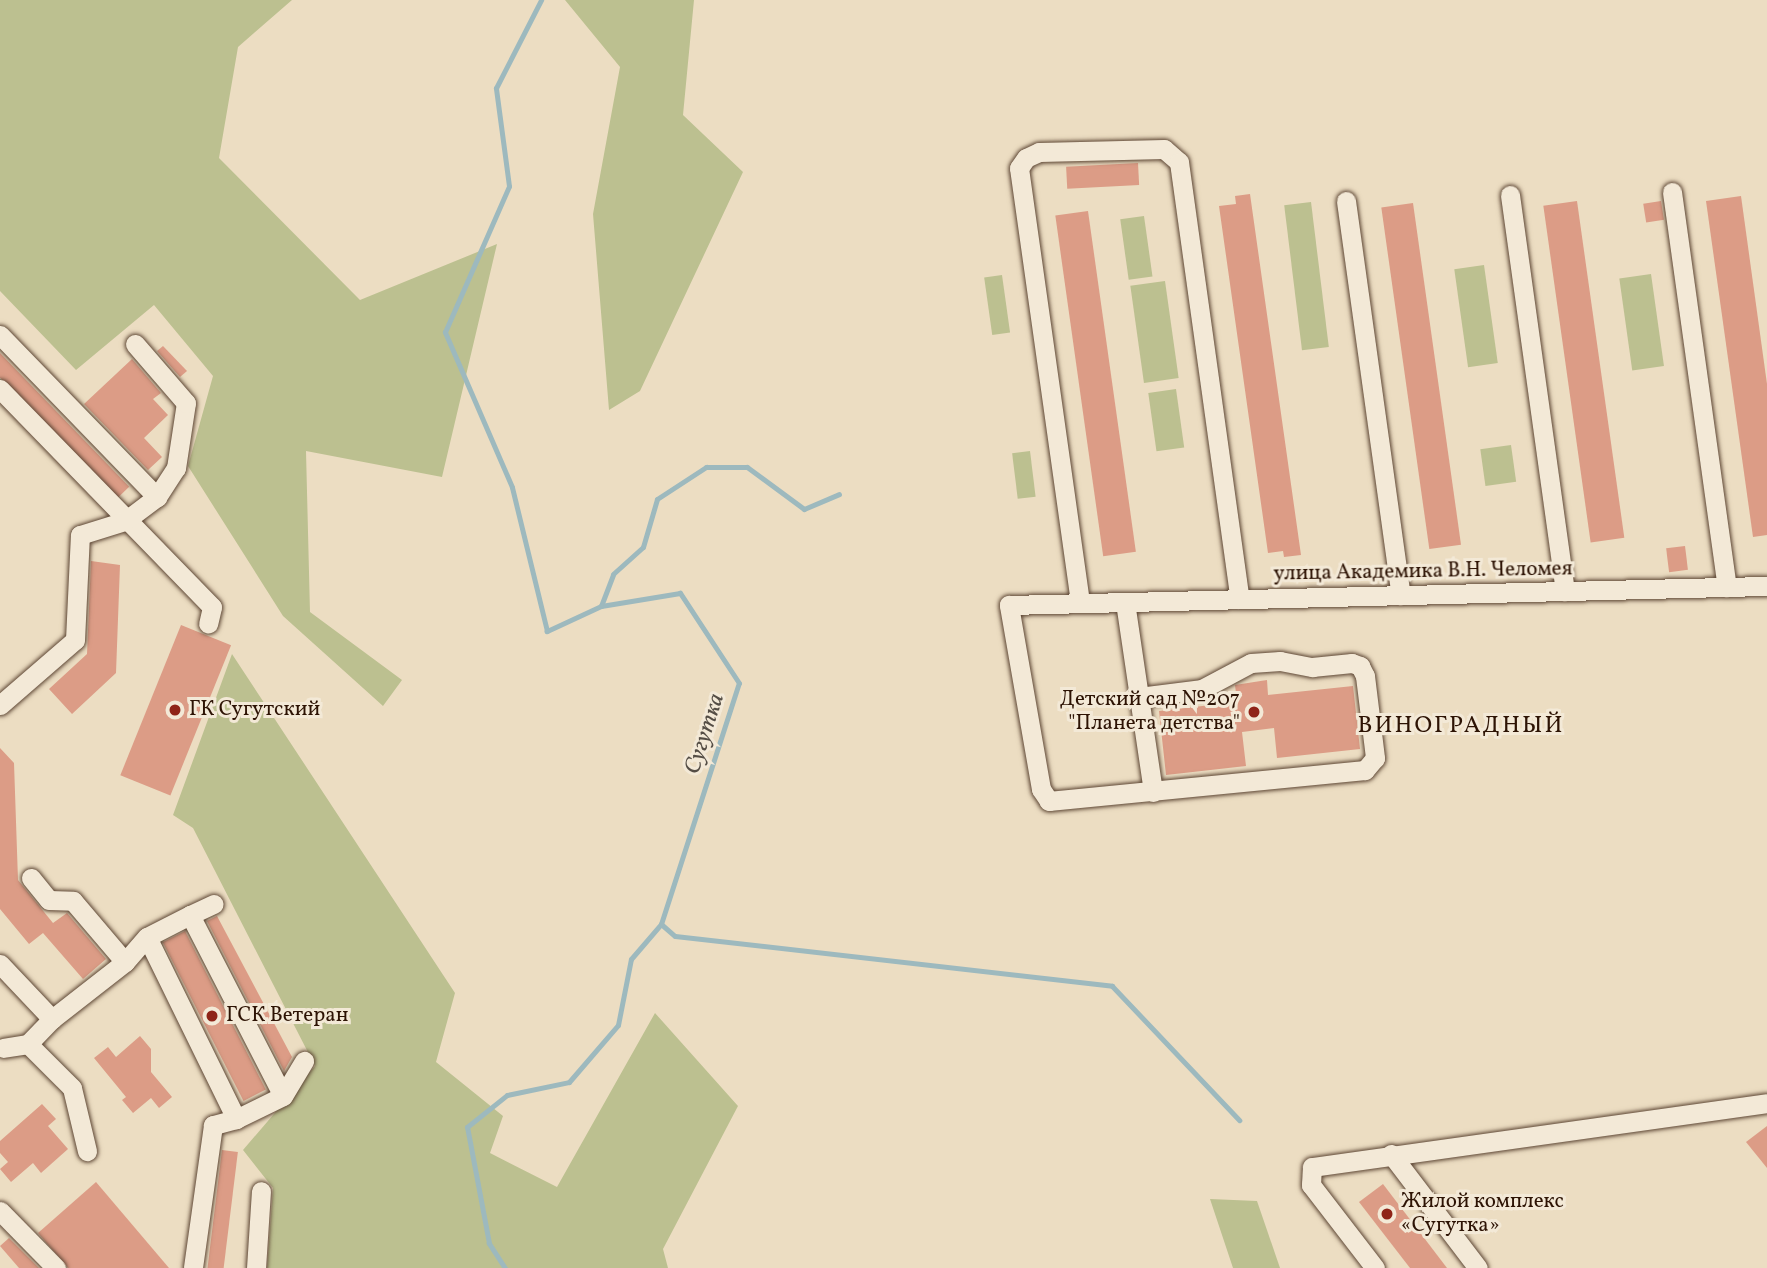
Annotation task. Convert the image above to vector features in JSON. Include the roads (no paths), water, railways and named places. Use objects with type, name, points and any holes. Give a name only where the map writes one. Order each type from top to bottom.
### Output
[{"type":"street","points":[[1080,602],[1019,168],[1026,158],[1039,152],[1164,149],[1179,162],[1240,599]]},
{"type":"street","points":[[1672,192],[1727,587]]},
{"type":"street","points":[[1510,195],[1566,591]]},
{"type":"street","points":[[1346,201],[1401,595]]},
{"type":"street","points":[[0,335],[157,497]]},
{"type":"street","points":[[0,705],[75,640],[80,535],[125,521],[157,497],[176,468],[186,403],[135,344]]},
{"type":"street","points":[[0,389],[125,521],[212,607],[208,624]]},
{"type":"street","name":"улица Академика В.Н. Челомея","points":[[1153,792],[1054,801],[1042,795],[1010,605],[1767,586]]},
{"type":"street","points":[[1125,602],[1153,792],[1369,767],[1376,753],[1365,676],[1360,666],[1352,663],[1312,667],[1269,661],[1237,667],[1202,689],[1139,696]]},
{"type":"street","points":[[31,878],[49,900],[73,901],[125,962]]},
{"type":"street","points":[[1,1048],[27,1044],[52,1019],[125,962],[147,937],[214,904]]},
{"type":"street","points":[[190,915],[283,1096]]},
{"type":"street","points":[[147,937],[236,1119]]},
{"type":"street","points":[[0,964],[52,1019]]},
{"type":"street","points":[[27,1044],[72,1088],[87,1151]]},
{"type":"street","points":[[193,1268],[213,1125],[236,1119],[283,1096],[304,1061]]},
{"type":"street","points":[[1375,1268],[1311,1185],[1309,1172],[1320,1164],[1767,1103]]},
{"type":"street","points":[[1391,1154],[1478,1268]]},
{"type":"street","points":[[256,1268],[261,1191]]},
{"type":"street","points":[[0,1211],[56,1268]]},
{"type":"waterway","name":"Сугутка","points":[[505,1268],[489,1243],[467,1127],[507,1095],[569,1082],[618,1025],[631,959],[661,924],[739,683],[680,593],[601,606],[547,631],[512,487],[445,332],[509,186],[496,88],[541,0]]},
{"type":"waterway","points":[[601,606],[613,574],[643,547],[657,499],[706,467],[747,467],[804,509],[839,494]]},
{"type":"waterway","points":[[661,924],[675,936],[1112,986],[1239,1120]]},
{"type":"place","name":"ГК Сугутский","points":[[175,710]]},
{"type":"place","name":"Детский сад №207 \"Планета детства\"","points":[[1254,712]]},
{"type":"place","name":"ГСК Ветеран","points":[[212,1016]]},
{"type":"place","name":"Жилой комплекс «Сугутка»","points":[[1387,1214]]},
{"type":"district","name":"ВИНОГРАДНЫЙ","points":[[1461,727]]}]
